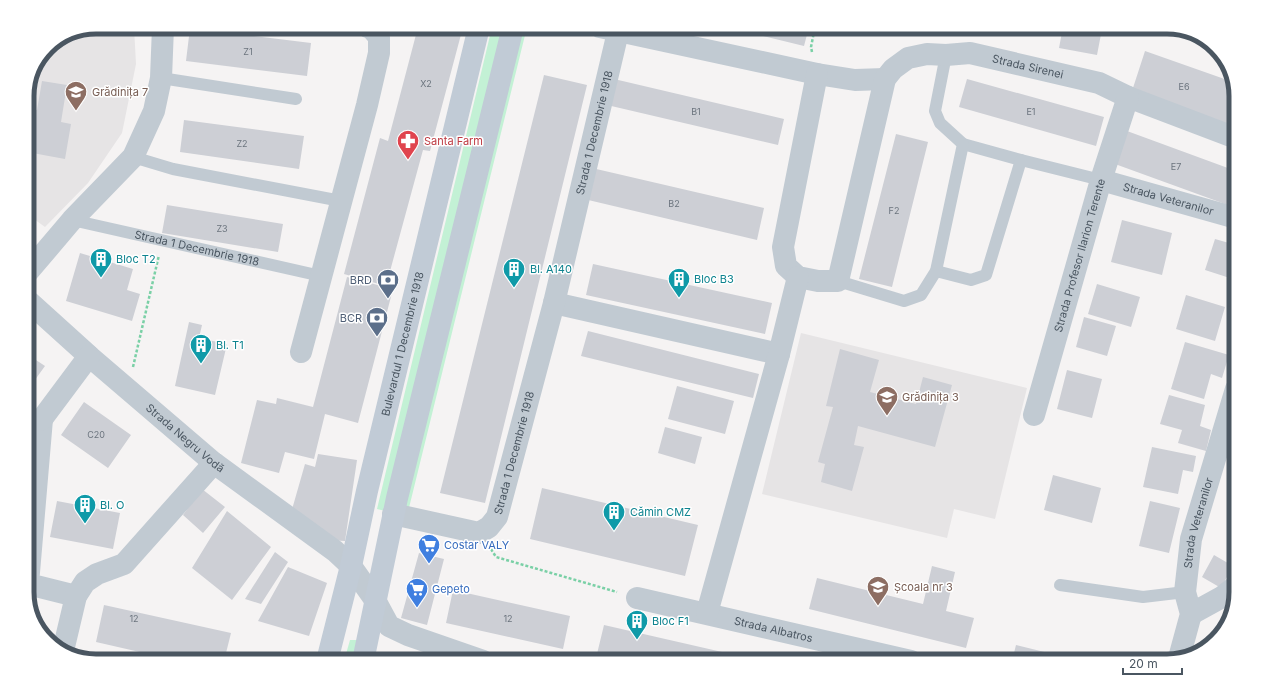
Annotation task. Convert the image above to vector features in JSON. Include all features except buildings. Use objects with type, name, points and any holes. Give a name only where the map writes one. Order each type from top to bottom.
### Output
[{"type":"main road","name":"Bulevardul 1 Decembrie 1918","points":[[329,654],[477,34]]},
{"type":"main road","points":[[364,654],[393,514],[511,34]]},
{"type":"street","points":[[34,265],[72,220],[133,156],[154,111],[161,78],[163,34]]},
{"type":"street","points":[[301,352],[367,105],[379,53],[379,37],[376,34]]},
{"type":"street","name":"Strada 1 Decembrie 1918","points":[[479,533],[489,527],[497,517],[554,303],[608,34]]},
{"type":"street","points":[[632,34],[817,74],[856,80],[885,79],[838,281],[818,281],[798,277],[786,266],[783,248],[817,74]]},
{"type":"street","name":"Strada Sirenei","points":[[885,79],[893,70],[908,58],[927,54],[946,55],[970,53],[1099,83],[1128,97],[1229,135]]},
{"type":"street","name":"Strada Profesor Ilarion Terente","points":[[1034,415],[1101,180],[1128,97]]},
{"type":"street","name":"Strada Veteranilor","points":[[1101,180],[1229,216]]},
{"type":"street","points":[[707,613],[779,354],[798,277]]},
{"type":"street","points":[[554,303],[779,354]]},
{"type":"street","name":"Strada Negru Vodă","points":[[34,306],[89,356],[214,463],[335,551],[351,566],[375,600],[389,626],[408,635],[463,654]]},
{"type":"street","points":[[34,420],[89,356]]},
{"type":"street","name":"Strada Veteranilor","points":[[1180,652],[1190,614],[1185,592],[1191,539],[1229,412]]},
{"type":"street","points":[[65,645],[76,596],[85,582],[96,574],[124,564],[214,463]]},
{"type":"street","points":[[393,514],[479,533]]},
{"type":"street","points":[[34,586],[76,596]]},
{"type":"street","points":[[1190,614],[1222,597],[1229,592]]},
{"type":"street","name":"Strada Albatros","points":[[637,598],[882,654]]},
{"type":"lane","points":[[946,55],[936,112],[940,123],[963,144],[1101,180]]},
{"type":"lane","points":[[161,78],[296,99]]},
{"type":"lane","points":[[838,281],[904,300],[921,295],[936,271],[963,144]]},
{"type":"lane","points":[[133,156],[173,169],[341,202]]},
{"type":"lane","points":[[936,271],[971,280],[986,275],[1021,160]]},
{"type":"lane","name":"Strada 1 Decembrie 1918","points":[[72,220],[322,276]]},
{"type":"lane","points":[[1060,585],[1143,597],[1185,592]]},
{"type":"path","points":[[128,389],[162,241]]},
{"type":"path","points":[[479,533],[496,557],[637,598]]},
{"type":"shaded area","name":"Grădinița 7","points":[[96,34],[134,34],[136,64],[122,133],[88,183],[45,227],[34,219],[34,92],[40,69],[55,49],[76,37]]},
{"type":"shaded area","points":[[801,333],[1027,388],[995,519],[954,509],[947,538],[762,494]]},
{"type":"green space","points":[[490,34],[525,34],[407,516],[377,509]]},
{"type":"green space","points":[[350,640],[364,640],[361,654],[346,654]]},
{"type":"place","name":"Grădinița 7","points":[[76,112]]},
{"type":"place","name":"Santa Farm","points":[[408,160]]},
{"type":"place","name":"Bloc T2","points":[[101,278]]},
{"type":"place","name":"Bl. A140","points":[[514,288]]},
{"type":"place","name":"Bloc B3","points":[[679,298]]},
{"type":"place","name":"BRD","points":[[388,300]]},
{"type":"place","name":"BCR","points":[[377,338]]},
{"type":"place","name":"Bl. T1","points":[[201,364]]},
{"type":"place","name":"Grădinița 3","points":[[887,416]]},
{"type":"place","name":"Bl. O","points":[[85,524]]},
{"type":"place","name":"Cămin CMZ","points":[[614,532]]},
{"type":"place","name":"Costar VALY","points":[[429,564]]},
{"type":"place","name":"Școala nr 3","points":[[878,606]]},
{"type":"place","name":"Gepeto","points":[[417,608]]},
{"type":"place","name":"Bloc F1","points":[[637,640]]}]
